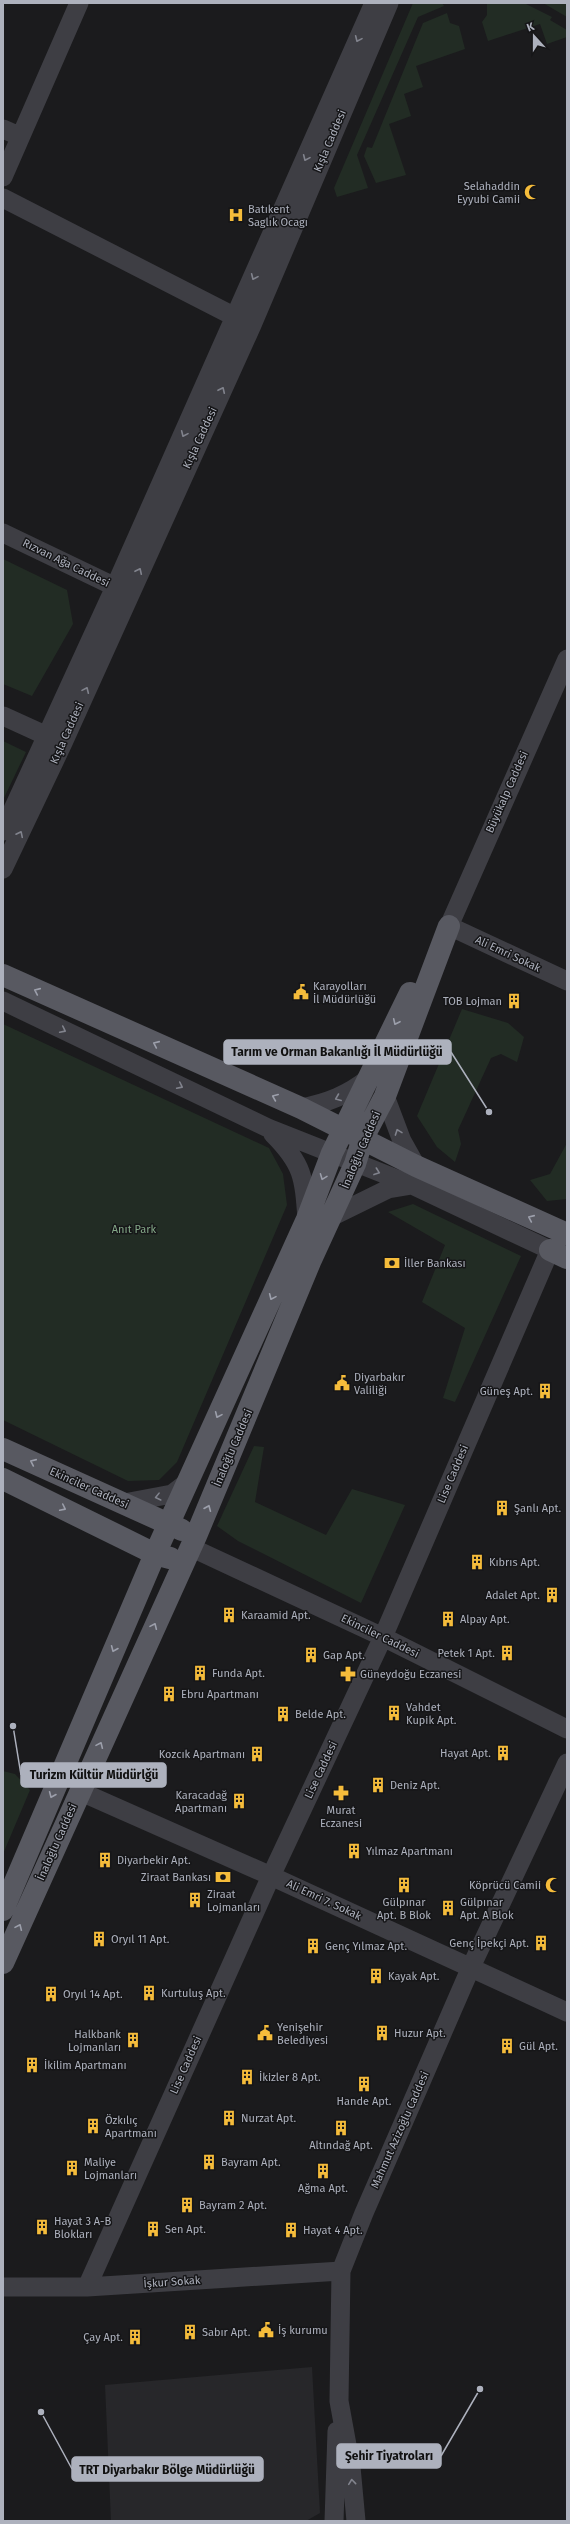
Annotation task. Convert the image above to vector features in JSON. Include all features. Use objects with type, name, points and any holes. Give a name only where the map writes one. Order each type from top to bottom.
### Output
[{"type":"main road","name":"İnaloğlu Caddesi","points":[[3,1910],[155,1554],[170,1524],[307,1219],[332,1153],[370,1078],[406,1000],[449,926]]},
{"type":"main road","name":"İnaloğlu Caddesi","points":[[3,1963],[79,1791],[190,1549],[310,1262],[332,1217],[355,1164],[363,1138],[385,1096],[449,926]]},
{"type":"main road","points":[[3,975],[301,1108],[363,1138],[414,1176],[566,1232]]},
{"type":"main road","name":"Ekinciler Caddesi","points":[[3,1449],[170,1524],[190,1549]]},
{"type":"main road","name":"Ekinciler Caddesi","points":[[3,1479],[155,1554],[190,1549]]},
{"type":"street","points":[[3,177],[11,133],[79,3]]},
{"type":"street","points":[[3,198],[244,321],[374,3]]},
{"type":"street","name":"Kışla Caddesi","points":[[3,869],[55,740],[389,3]]},
{"type":"street","name":"Rızvan Ağa Caddesi","points":[[3,533],[122,590]]},
{"type":"street","name":"Büyükalp Caddesi","points":[[449,926],[567,659]]},
{"type":"street","points":[[3,716],[55,740],[3,831]]},
{"type":"street","name":"Ali Emri Sokak","points":[[449,926],[567,981]]},
{"type":"street","points":[[7,1005],[268,1128],[332,1153],[355,1164],[414,1176],[558,1254]]},
{"type":"street","points":[[301,1108],[324,1104],[350,1093],[370,1078]]},
{"type":"street","points":[[385,1096],[414,1176]]},
{"type":"street","points":[[268,1128],[291,1151],[298,1163],[304,1184],[307,1219]]},
{"type":"street","points":[[332,1217],[414,1176]]},
{"type":"street","name":"Lise Caddesi","points":[[87,2287],[271,1876],[383,1637],[558,1254]]},
{"type":"street","points":[[124,1504],[172,1494],[189,1481]]},
{"type":"street","name":"Ekinciler Caddesi","points":[[190,1549],[383,1637],[567,1729]]},
{"type":"street","name":"Mahmut Azizoğlu Caddesi","points":[[356,2521],[350,2467],[339,2401],[341,2271],[364,2213],[471,1967],[567,1763]]},
{"type":"street","name":"Ali Emri 7. Sokak","points":[[79,1791],[271,1876],[567,2012]]},
{"type":"street","name":"İşkur Sokak","points":[[3,2286],[87,2287],[341,2271]]},
{"type":"street","points":[[334,2521],[335,2460],[339,2401]]},
{"type":"shaded area","points":[[312,2367],[320,2513],[306,2521],[111,2521],[105,2385]]},
{"type":"green space","points":[[413,3],[442,3],[444,6],[418,17],[357,155],[368,188],[337,197],[334,188]]},
{"type":"green space","points":[[487,3],[524,3],[552,17],[550,20],[567,30],[567,37],[547,44],[540,24],[488,41],[482,22],[487,15]]},
{"type":"green space","points":[[543,3],[567,3],[567,17]]},
{"type":"green space","points":[[447,13],[450,23],[459,26],[465,49],[416,66],[423,87],[404,94],[411,116],[389,124],[406,175],[376,183],[364,156],[367,147],[372,148],[423,23]]},
{"type":"green space","points":[[3,559],[67,590],[73,624],[32,696],[3,684]]},
{"type":"green space","points":[[3,741],[26,752],[3,800]]},
{"type":"green space","points":[[462,1009],[508,1023],[524,1037],[517,1062],[501,1054],[491,1058],[458,1130],[461,1144],[455,1162],[437,1147],[417,1116]]},
{"type":"green space","name":"Anıt Park","points":[[3,1024],[269,1148],[283,1174],[287,1205],[177,1462],[159,1480],[128,1481],[3,1420]]},
{"type":"green space","points":[[567,1143],[567,1199],[547,1201],[530,1180],[550,1174]]},
{"type":"green space","points":[[413,1204],[521,1256],[455,1402],[443,1398],[465,1328],[422,1302],[445,1245],[388,1212]]},
{"type":"green space","points":[[254,1446],[264,1447],[255,1502],[326,1535],[352,1489],[405,1505],[361,1603],[238,1541],[217,1526]]},
{"type":"green space","points":[[3,1771],[15,1774],[30,1790],[3,1854]]},
{"type":"place","name":"Selahaddin Eyyubi Camii","points":[[532,192]]},
{"type":"place","name":"Batıkent Saglık Ocagı","points":[[236,215]]},
{"type":"place","name":"Karayolları İl Müdürlüğü","points":[[301,992]]},
{"type":"place","name":"TOB Lojman","points":[[514,1001]]},
{"type":"place","name":"Tarım ve Orman Bakanlığı İl Müdürlüğü","points":[[489,1112]]},
{"type":"place","name":"İller Bankası","points":[[392,1263]]},
{"type":"place","name":"Diyarbakır Valiliği","points":[[342,1383]]},
{"type":"place","name":"Güneş Apt.","points":[[545,1391]]},
{"type":"place","name":"Şanlı Apt.","points":[[502,1508]]},
{"type":"place","name":"Kıbrıs Apt.","points":[[477,1562]]},
{"type":"place","name":"Adalet Apt.","points":[[552,1595]]},
{"type":"place","name":"Karaamid Apt.","points":[[229,1615]]},
{"type":"place","name":"Alpay Apt.","points":[[448,1619]]},
{"type":"place","name":"Petek 1 Apt.","points":[[507,1653]]},
{"type":"place","name":"Gap Apt.","points":[[311,1655]]},
{"type":"place","name":"Funda Apt.","points":[[200,1673]]},
{"type":"place","name":"Güneydoğu Eczanesi","points":[[348,1674]]},
{"type":"place","name":"Ebru Apartmanı","points":[[169,1694]]},
{"type":"place","name":"Vahdet Kupik Apt.","points":[[394,1713]]},
{"type":"place","name":"Belde Apt.","points":[[283,1714]]},
{"type":"place","name":"Turizm Kültür Müdürlğü","points":[[13,1726]]},
{"type":"place","name":"Hayat Apt.","points":[[503,1753]]},
{"type":"place","name":"Kozcık Apartmanı","points":[[257,1754]]},
{"type":"place","name":"Deniz Apt.","points":[[378,1785]]},
{"type":"place","name":"Murat Eczanesi","points":[[341,1793]]},
{"type":"place","name":"Karacadağ Apartmanı","points":[[239,1801]]},
{"type":"place","name":"Yılmaz Apartmanı","points":[[354,1851]]},
{"type":"place","name":"Diyarbekir Apt.","points":[[105,1860]]},
{"type":"place","name":"Ziraat Bankası","points":[[223,1877]]},
{"type":"place","name":"Gülpınar Apt. B Blok","points":[[404,1885]]},
{"type":"place","name":"Köprücü Camii","points":[[553,1885]]},
{"type":"place","name":"Ziraat Lojmanları","points":[[195,1900]]},
{"type":"place","name":"Gülpınar Apt. A Blok","points":[[448,1908]]},
{"type":"place","name":"Oryıl 11 Apt.","points":[[99,1939]]},
{"type":"place","name":"Genç İpekçi Apt.","points":[[541,1943]]},
{"type":"place","name":"Genç Yılmaz Apt.","points":[[313,1946]]},
{"type":"place","name":"Kayak Apt.","points":[[376,1976]]},
{"type":"place","name":"Kurtuluş Apt.","points":[[149,1993]]},
{"type":"place","name":"Oryıl 14 Apt.","points":[[51,1994]]},
{"type":"place","name":"Yenişehir Belediyesi","points":[[265,2033]]},
{"type":"place","name":"Huzur Apt.","points":[[382,2033]]},
{"type":"place","name":"Halkbank Lojmanları","points":[[133,2040]]},
{"type":"place","name":"Gül Apt.","points":[[507,2046]]},
{"type":"place","name":"İkilim Apartmanı","points":[[32,2065]]},
{"type":"place","name":"İkizler 8 Apt.","points":[[247,2077]]},
{"type":"place","name":"Hande Apt.","points":[[364,2084]]},
{"type":"place","name":"Nurzat Apt.","points":[[229,2118]]},
{"type":"place","name":"Özkılıç Apartmanı","points":[[93,2126]]},
{"type":"place","name":"Altındağ Apt.","points":[[341,2128]]},
{"type":"place","name":"Bayram Apt.","points":[[209,2162]]},
{"type":"place","name":"Maliye Lojmanları","points":[[72,2168]]},
{"type":"place","name":"Ağma Apt.","points":[[323,2171]]},
{"type":"place","name":"Bayram 2 Apt.","points":[[187,2205]]},
{"type":"place","name":"Hayat 3 A-B Blokları","points":[[42,2227]]},
{"type":"place","name":"Sen Apt.","points":[[153,2229]]},
{"type":"place","name":"Hayat 4 Apt.","points":[[291,2230]]},
{"type":"place","name":"İş kurumu","points":[[266,2330]]},
{"type":"place","name":"Sabır Apt.","points":[[190,2332]]},
{"type":"place","name":"Çay Apt.","points":[[135,2337]]},
{"type":"place","name":"Şehir Tiyatroları","points":[[480,2389]]},
{"type":"place","name":"TRT Diyarbakır Bölge Müdürlüğü","points":[[41,2412]]}]
